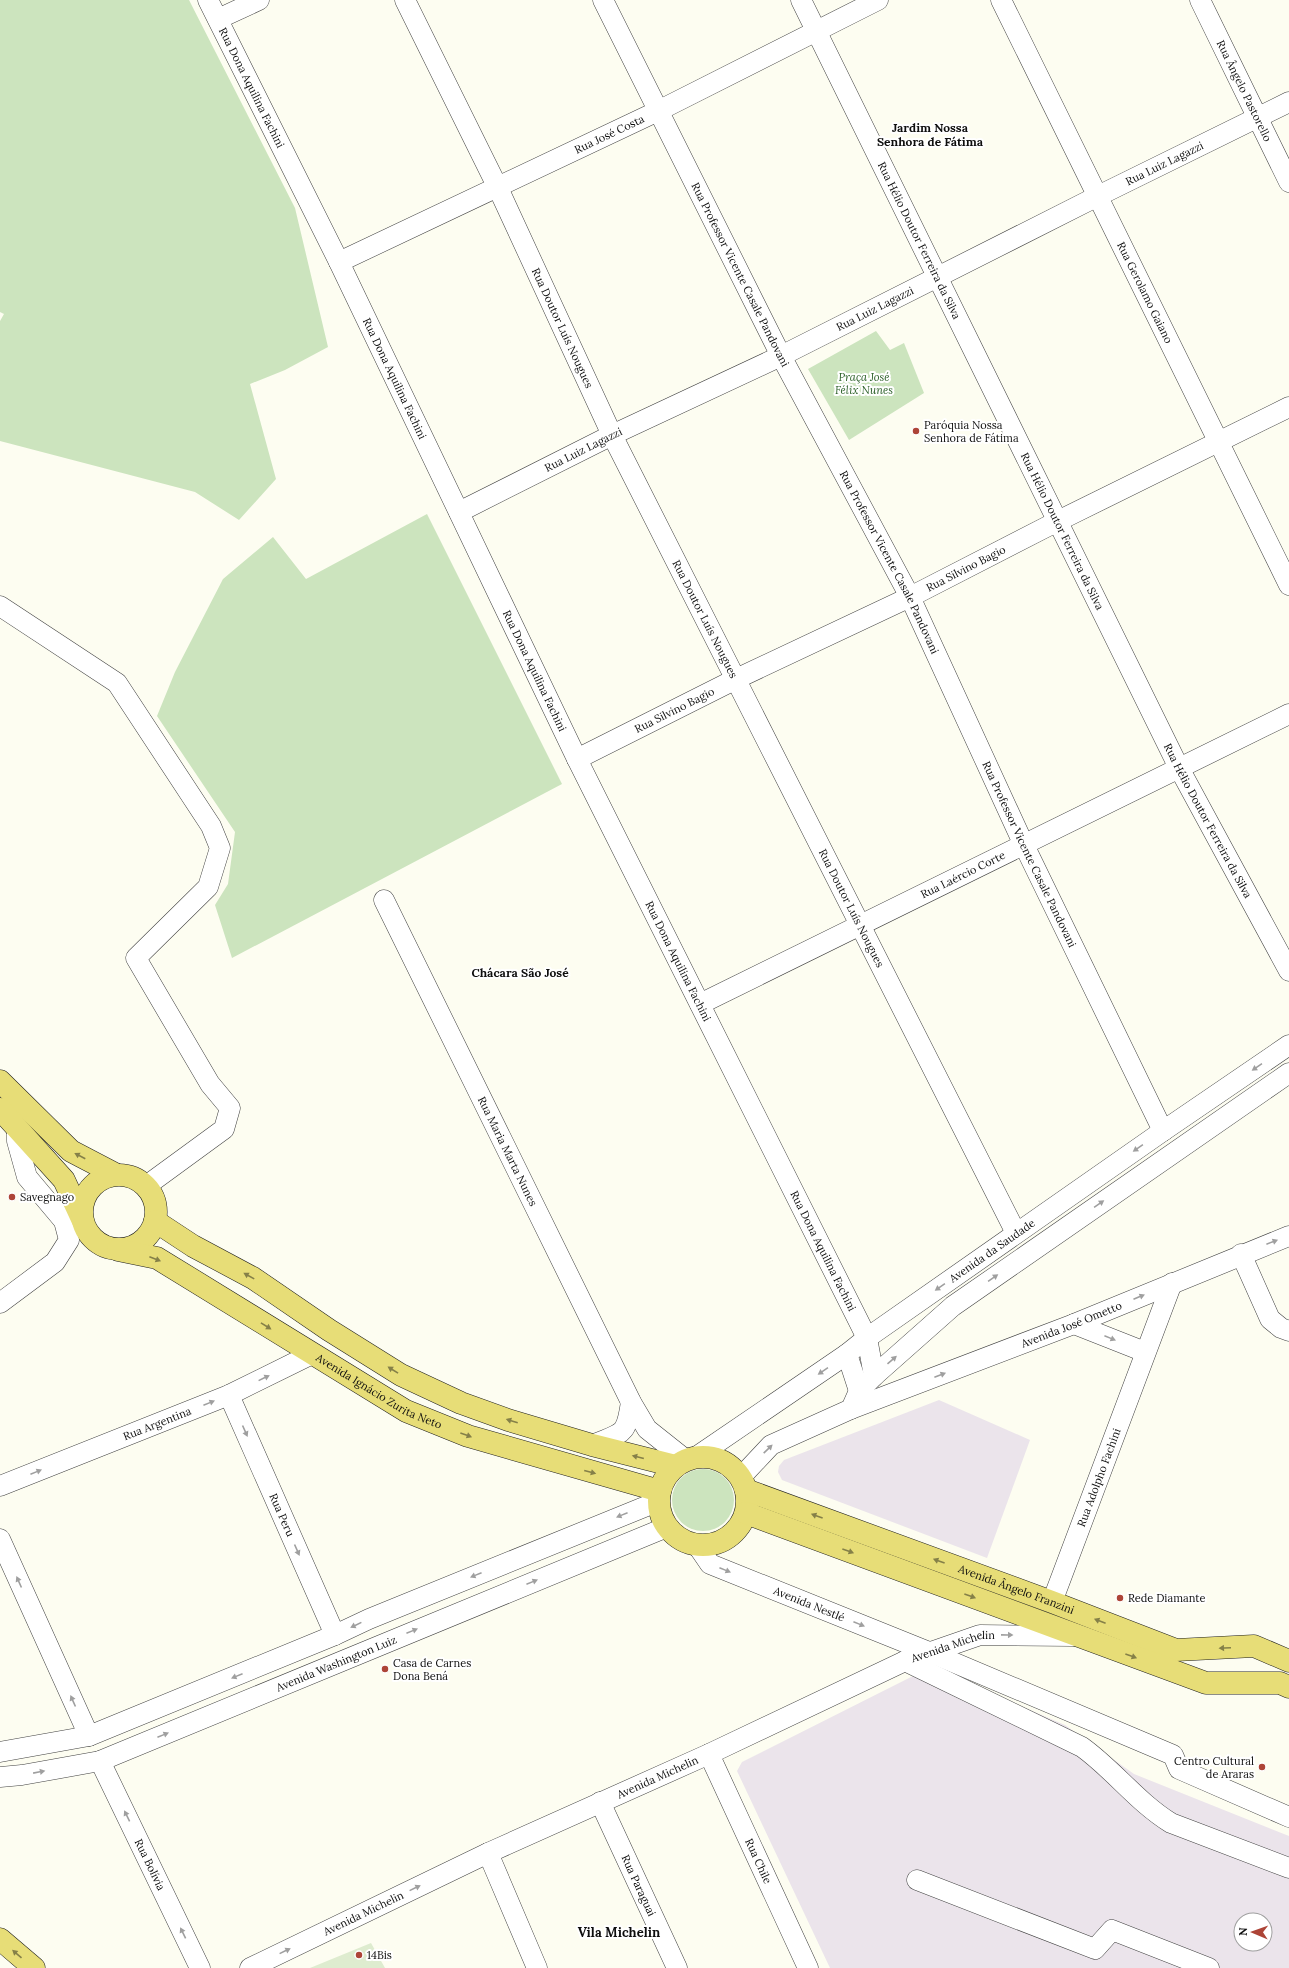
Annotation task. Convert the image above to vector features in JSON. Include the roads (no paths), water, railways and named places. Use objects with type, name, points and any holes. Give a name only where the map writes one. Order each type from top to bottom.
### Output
[{"type":"main road","points":[[0,1081],[71,1151],[115,1174],[125,1175],[137,1179],[146,1186],[153,1197],[156,1209],[155,1221],[150,1233],[141,1242],[130,1248],[118,1250],[105,1247],[95,1241],[87,1232],[64,1180],[0,1109]]},
{"type":"main road","points":[[82,1220],[82,1208],[85,1196],[92,1185],[102,1178],[115,1174]]},
{"type":"main road","points":[[155,1221],[193,1246],[253,1278],[328,1330],[401,1375],[461,1403],[508,1420],[592,1446],[686,1461],[709,1457],[721,1460],[732,1467],[743,1484],[748,1502],[746,1513],[741,1525],[722,1542],[710,1545],[697,1545],[685,1542],[667,1527],[660,1510],[659,1496],[665,1477],[686,1461]]},
{"type":"main road","name":"Avenida Ignácio Zurita Neto","points":[[118,1250],[157,1258],[406,1411],[468,1436],[659,1496]]},
{"type":"main road","name":"Avenida Ângelo Franzini","points":[[743,1484],[1176,1650],[1254,1646],[1289,1661]]},
{"type":"main road","name":"Avenida Ângelo Franzini","points":[[746,1513],[1206,1683],[1280,1683],[1289,1687]]},
{"type":"main road","points":[[1251,1682],[1254,1646]]},
{"type":"main road","points":[[0,1939],[34,1968]]},
{"type":"street","name":"Rua Dona Aquilina Fachini","points":[[208,0],[339,262],[577,759],[867,1338],[874,1376]]},
{"type":"street","points":[[218,20],[259,0]]},
{"type":"street","name":"Rua Doutor Luís Nougues","points":[[405,0],[498,188],[612,435],[1016,1233]]},
{"type":"street","name":"Rua Professor Vicente Casale Pandovani","points":[[603,0],[781,356],[910,598],[1023,843],[1162,1131]]},
{"type":"street","name":"Rua Hélio Doutor Ferreira da Silva","points":[[801,0],[1179,768],[1289,971]]},
{"type":"street","name":"Rua José Costa","points":[[339,262],[658,111],[878,0]]},
{"type":"street","name":"Rua Gerolamo Gaiano","points":[[1001,0],[1289,585]]},
{"type":"street","name":"Rua Ângelo Pastorello","points":[[1200,0],[1289,182]]},
{"type":"street","name":"Rua Luiz Lagazzi","points":[[459,512],[612,435],[781,356],[1098,196],[1289,102]]},
{"type":"street","name":"Rua Silvino Bagio","points":[[577,759],[736,680],[910,598],[1058,522],[1289,407]]},
{"type":"street","points":[[0,606],[117,683],[211,826],[220,848],[208,887],[136,958],[210,1084],[230,1108],[224,1129],[146,1186]]},
{"type":"street","name":"Rua Laércio Corte","points":[[700,1004],[1023,843],[1289,714]]},
{"type":"street","name":"Rua Maria Marta Nunes","points":[[384,900],[631,1402],[647,1428],[686,1461]]},
{"type":"street","name":"Avenida da Saudade","points":[[686,1461],[847,1354],[867,1338],[1016,1233],[1162,1131],[1289,1045]]},
{"type":"street","points":[[743,1484],[771,1445],[855,1400],[874,1376],[953,1306],[1289,1073]]},
{"type":"street","points":[[0,1304],[55,1262],[69,1240],[64,1221],[26,1177],[17,1142],[17,1127]]},
{"type":"street","name":"Avenida José Ometto","points":[[855,1400],[1074,1324],[1289,1236]]},
{"type":"street","points":[[1242,1254],[1270,1319],[1281,1328],[1289,1331]]},
{"type":"street","name":"Rua Adolpho Fachini","points":[[1052,1602],[1172,1283]]},
{"type":"street","points":[[1074,1324],[1145,1352]]},
{"type":"street","name":"Rua Argentina","points":[[0,1486],[229,1395],[312,1354]]},
{"type":"street","points":[[847,1354],[855,1400]]},
{"type":"street","name":"Rua Peru","points":[[229,1395],[335,1636]]},
{"type":"street","points":[[592,1446],[622,1433],[628,1424],[631,1402]]},
{"type":"street","points":[[0,1752],[89,1736],[335,1636],[376,1616],[659,1496]]},
{"type":"street","name":"Avenida Washington Luiz","points":[[0,1777],[22,1775],[100,1761],[667,1527]]},
{"type":"street","points":[[0,1539],[89,1736]]},
{"type":"street","name":"Avenida Nestlé","points":[[697,1545],[710,1564],[929,1652],[1173,1755],[1179,1769],[1289,1817]]},
{"type":"street","name":"Avenida Michelin","points":[[250,1968],[488,1853],[709,1754],[905,1661],[980,1635],[1077,1636]]},
{"type":"street","points":[[905,1661],[1082,1747],[1094,1755],[1155,1813],[1171,1822],[1289,1868]]},
{"type":"street","name":"Rua Chile","points":[[709,1754],[808,1968]]},
{"type":"street","name":"Rua Bolívia","points":[[100,1761],[200,1968]]},
{"type":"street","name":"Rua Paraguai","points":[[600,1802],[677,1968]]},
{"type":"street","points":[[488,1853],[537,1968]]},
{"type":"street","points":[[917,1880],[1095,1949],[1112,1930],[1209,1968]]},
{"type":"place","name":"Paróquia Nossa Senhora de Fátima","points":[[916,431]]},
{"type":"place","name":"Savegnago","points":[[12,1197]]},
{"type":"place","name":"Rede Diamante","points":[[1120,1598]]},
{"type":"place","name":"Casa de Carnes Dona Bená","points":[[385,1669]]},
{"type":"place","name":"Centro Cultural de Araras","points":[[1262,1767]]},
{"type":"place","name":"14Bis","points":[[359,1955]]},
{"type":"district","name":"Jardim Nossa Senhora de Fátima","points":[[930,134]]},
{"type":"district","name":"Chácara São José","points":[[520,972]]},
{"type":"district","name":"Vila Michelin","points":[[619,1932]]},
{"type":"park label","name":"Praça José Félix Nunes","points":[[864,383]]}]
